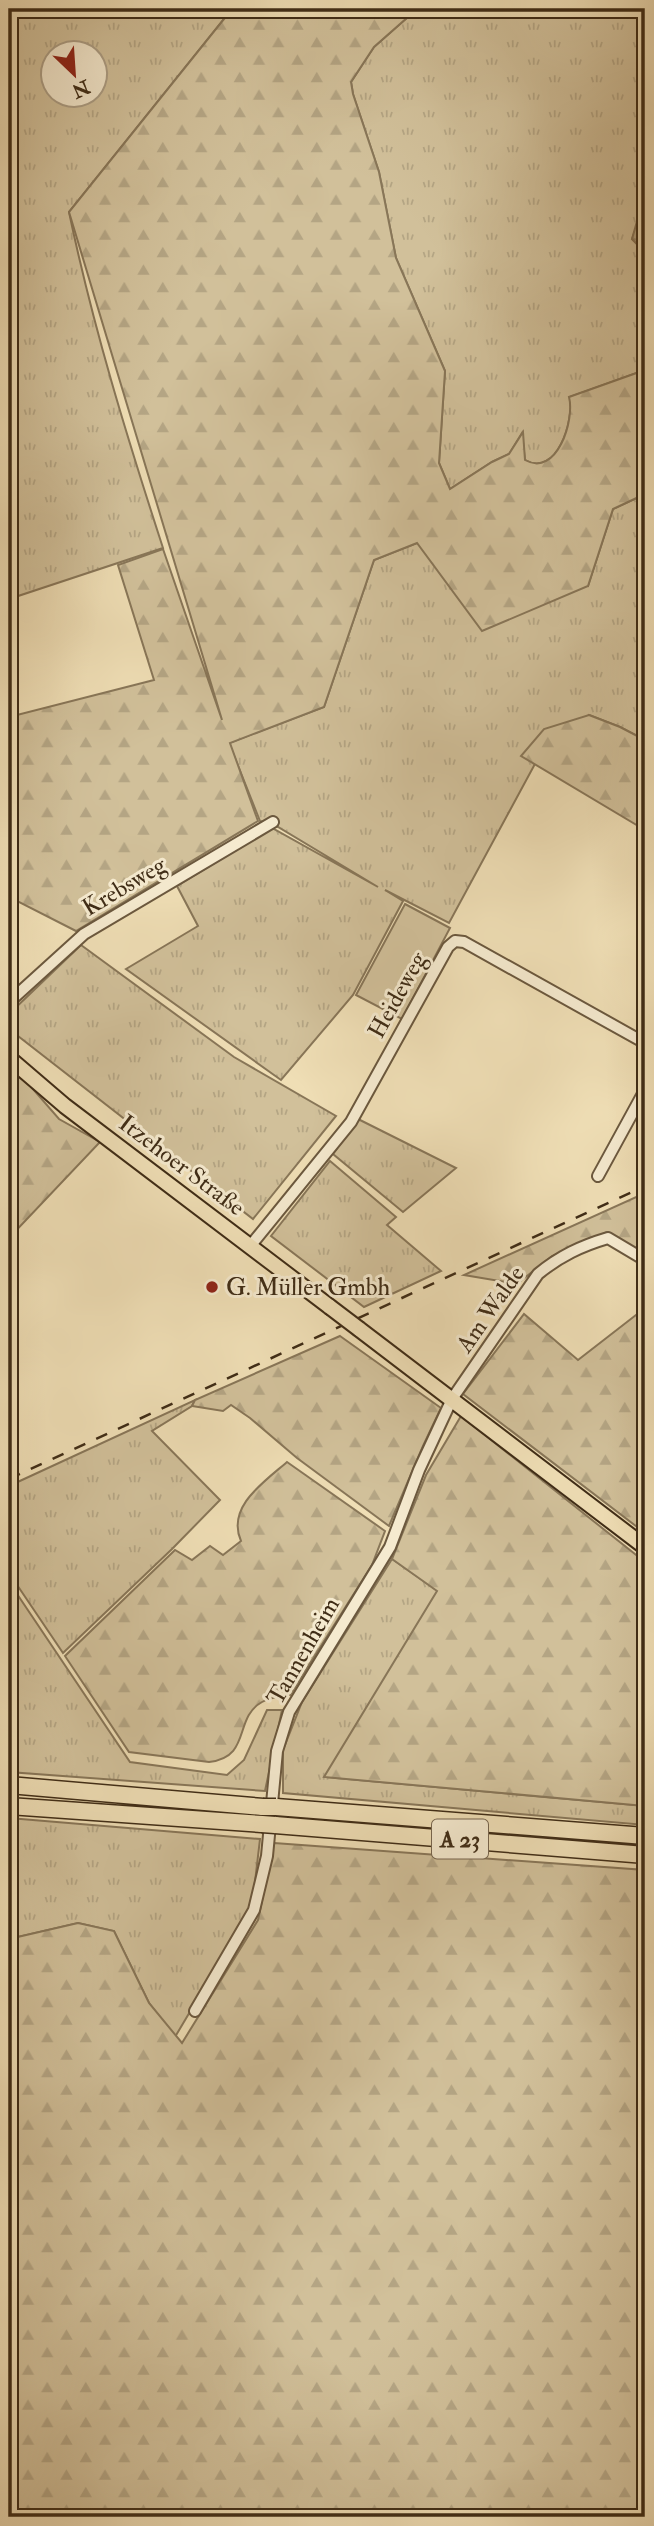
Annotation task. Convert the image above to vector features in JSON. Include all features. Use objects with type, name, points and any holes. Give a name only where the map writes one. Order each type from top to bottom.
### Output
[{"type":"highway","name":"A 23","points":[[9,1785],[645,1836]]},
{"type":"highway","name":"A 23","points":[[9,1806],[645,1855]]},
{"type":"main road","name":"Itzehoer Straße","points":[[9,1058],[65,1106],[645,1547]]},
{"type":"street","name":"Krebsweg","points":[[9,1002],[84,934],[273,822]]},
{"type":"street","name":"Heideweg","points":[[251,1245],[351,1122],[448,947],[455,941],[464,942],[645,1043]]},
{"type":"street","points":[[598,1176],[645,1090]]},
{"type":"street","name":"Am Walde","points":[[452,1399],[538,1274],[557,1258],[608,1238],[645,1261]]},
{"type":"street","name":"Tannenheim","points":[[195,2011],[254,1910],[267,1856],[277,1751],[289,1712],[390,1547],[419,1470],[452,1399]]},
{"type":"green space","points":[[9,9],[232,9],[69,212],[112,381],[163,548],[9,599]]},
{"type":"green space","points":[[232,9],[417,9],[374,47],[351,82],[379,172],[396,258],[445,371],[439,463],[450,489],[509,454],[523,432],[525,460],[536,463],[546,461],[555,454],[566,432],[569,397],[645,370],[645,494],[613,509],[588,586],[482,631],[417,543],[374,560],[324,707],[230,743],[258,821],[76,931],[9,897],[9,717],[154,680],[118,565],[163,549],[222,720],[69,212]]},
{"type":"green space","points":[[417,9],[645,9],[645,212],[642,212],[632,239],[645,246],[645,370],[570,397],[571,407],[566,432],[561,444],[546,461],[536,463],[525,460],[522,433],[509,454],[450,489],[439,463],[445,371],[396,258],[379,172],[351,82],[374,47]]},
{"type":"green space","points":[[645,494],[645,740],[589,715],[536,762],[449,923],[385,890],[403,901],[353,995],[281,1080],[126,969],[198,926],[177,886],[272,828],[378,887],[278,827],[260,821],[229,743],[324,707],[374,560],[417,543],[588,586],[613,509]]},
{"type":"green space","points":[[589,715],[645,740],[645,830],[521,756],[544,729]]},
{"type":"green space","points":[[405,904],[450,928],[402,1019],[356,995]]},
{"type":"green space","points":[[81,945],[234,1057],[336,1116],[253,1219],[9,1029],[9,1014]]},
{"type":"green space","points":[[9,1069],[26,1081],[59,1119],[100,1142],[9,1238]]},
{"type":"green space","points":[[358,1119],[456,1168],[403,1212],[333,1154]]},
{"type":"green space","points":[[330,1161],[396,1217],[387,1225],[441,1271],[364,1307],[271,1236]]},
{"type":"green space","points":[[645,1193],[645,1255],[607,1232],[552,1256],[517,1284],[464,1275]]},
{"type":"green space","points":[[645,1308],[645,1533],[463,1394],[524,1314],[578,1360]]},
{"type":"green space","points":[[340,1336],[441,1408],[389,1526],[231,1405],[223,1411],[192,1406],[195,1400]]},
{"type":"green space","points":[[195,1400],[192,1406],[152,1431],[220,1500],[63,1653],[9,1573],[9,1486]]},
{"type":"green space","points":[[461,1416],[645,1562],[645,1806],[324,1777],[437,1591],[392,1559],[426,1475]]},
{"type":"green space","points":[[287,1462],[385,1531],[372,1565],[290,1695],[269,1699],[253,1709],[231,1753],[222,1759],[209,1762],[129,1752],[65,1656],[175,1550],[192,1560],[210,1546],[223,1555],[241,1541],[238,1529],[243,1506],[258,1487]]},
{"type":"green space","points":[[392,1559],[438,1591],[325,1777],[645,1806],[645,1825],[283,1793],[283,1750],[302,1702]]},
{"type":"green space","points":[[9,1582],[130,1762],[227,1775],[244,1760],[267,1710],[282,1710],[265,1791],[9,1772]]},
{"type":"green space","points":[[9,1818],[260,1839],[253,1899],[245,1919],[175,2037],[149,2003],[114,1931],[78,1923],[9,1939]]},
{"type":"green space","points":[[274,1843],[645,1870],[645,2517],[9,2517],[9,1939],[78,1923],[114,1931],[149,2003],[182,2043],[258,1920]]},
{"type":"water","points":[[642,212],[645,212],[645,246],[632,239]]},
{"type":"railway","points":[[9,1479],[645,1186]]},
{"type":"place","name":"G. Müller Gmbh","points":[[212,1287]]}]
